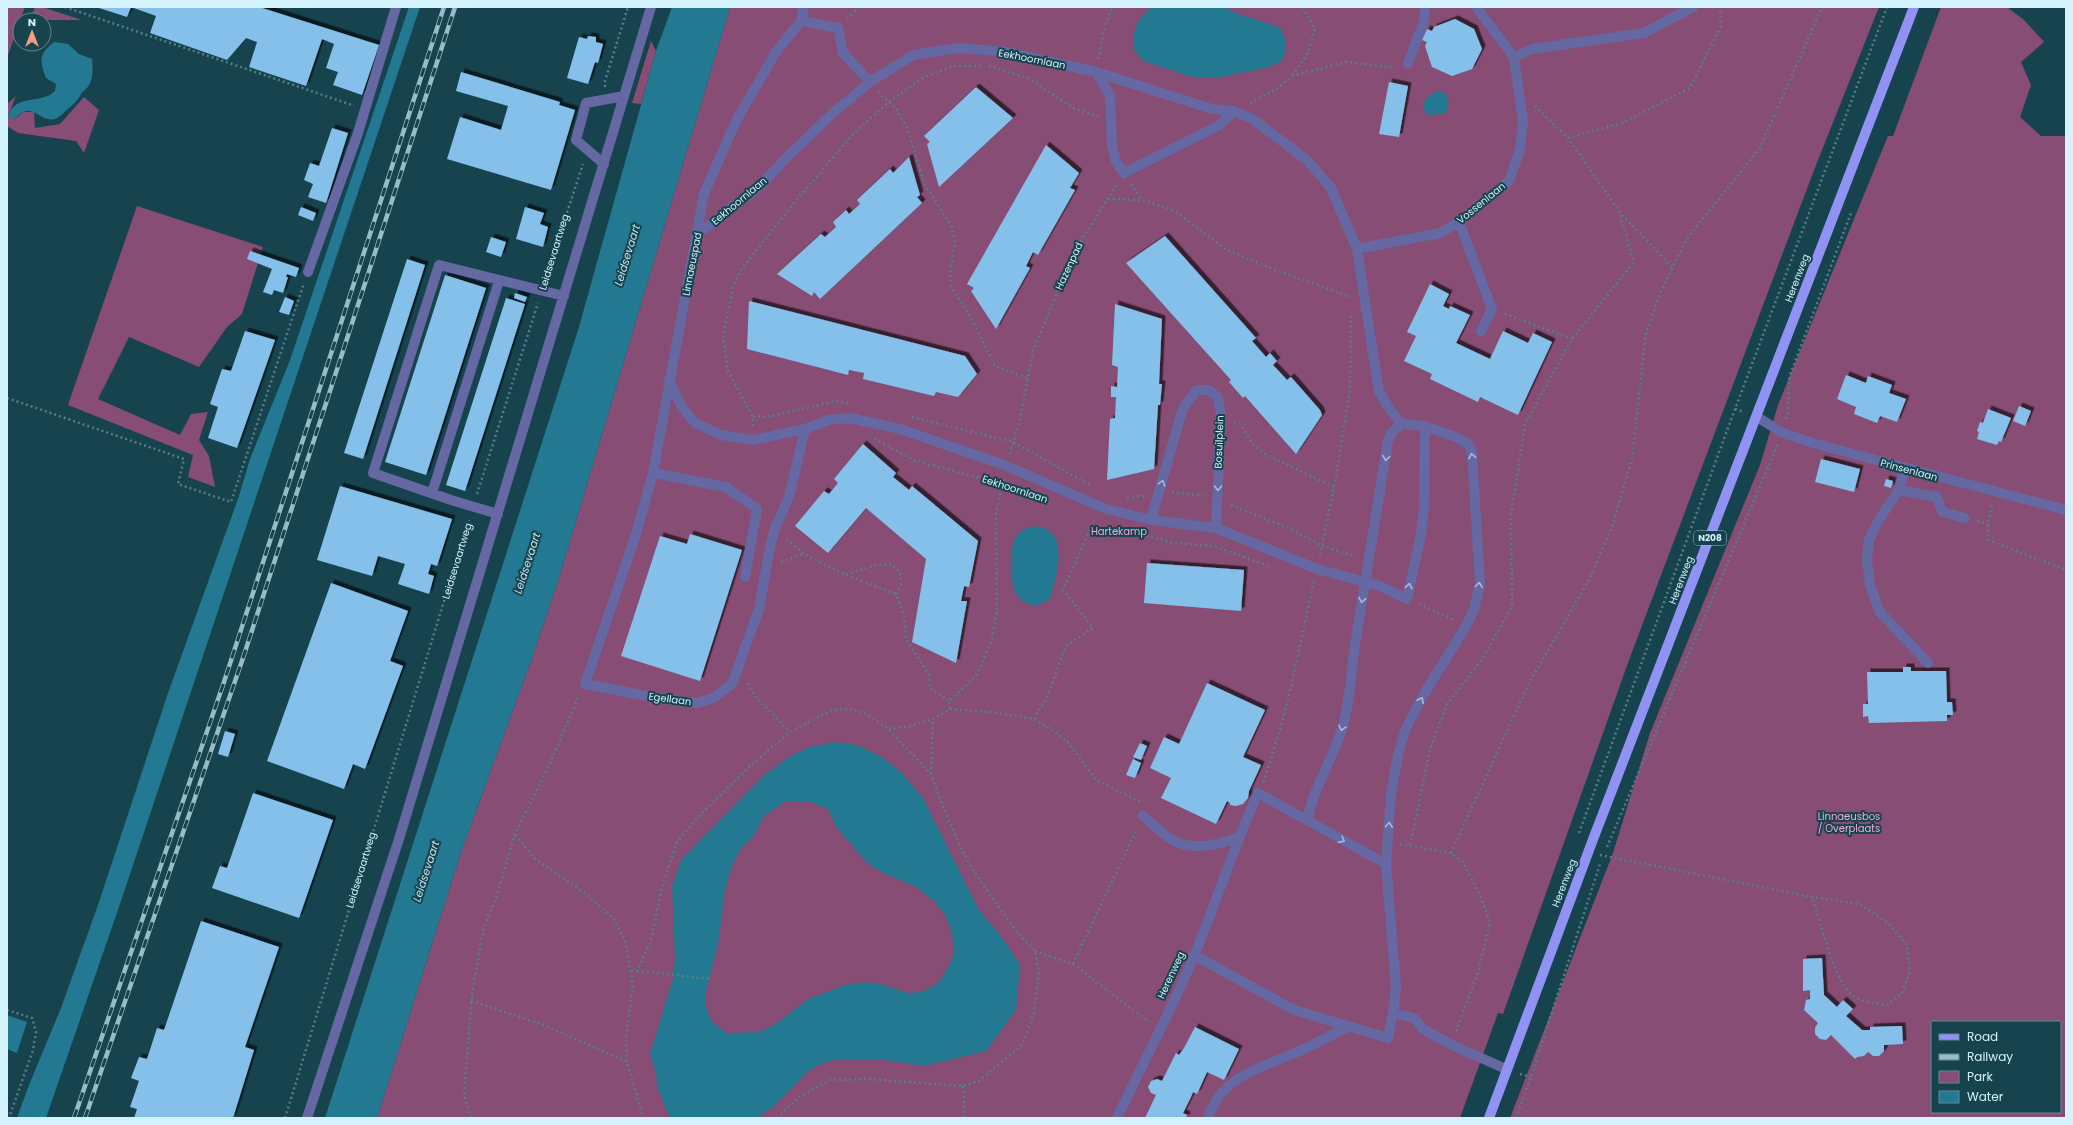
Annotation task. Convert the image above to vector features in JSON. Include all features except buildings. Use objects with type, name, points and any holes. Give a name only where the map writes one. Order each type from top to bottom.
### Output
[{"type":"main road","name":"Herenweg","points":[[1489,1118],[1506,1069],[1914,7]]},
{"type":"street","points":[[308,272],[365,110],[396,7]]},
{"type":"street","points":[[307,1118],[399,839],[652,7]]},
{"type":"street","name":"Linnaeuspad","points":[[653,473],[669,379],[698,234],[704,194],[736,121],[776,52],[801,21],[804,7]]},
{"type":"street","points":[[1408,64],[1424,21],[1425,7]]},
{"type":"street","points":[[1476,7],[1514,57],[1532,48],[1644,33],[1693,7]]},
{"type":"street","points":[[801,21],[838,28],[843,53],[870,82]]},
{"type":"street","name":"Eekhoornlaan","points":[[698,234],[760,186],[818,127],[870,82],[913,55],[958,48],[1007,52],[1096,72],[1212,109],[1234,111],[1251,118],[1308,161],[1331,188],[1357,249],[1379,392],[1391,411],[1402,424]]},
{"type":"street","name":"Vossenlaan","points":[[1357,249],[1440,233],[1459,222],[1509,181],[1520,149],[1523,122],[1514,57]]},
{"type":"street","points":[[1096,72],[1110,96],[1112,145],[1116,162],[1124,174],[1218,126],[1234,111]]},
{"type":"street","points":[[604,164],[576,140],[586,103],[624,96]]},
{"type":"street","points":[[1459,222],[1492,309],[1481,331]]},
{"type":"street","points":[[498,514],[373,473],[439,265],[564,296]]},
{"type":"street","points":[[432,493],[499,281]]},
{"type":"street","name":"Eekhoornlaan","points":[[669,379],[681,406],[695,423],[721,435],[753,440],[805,429],[829,420],[850,418],[900,429],[1007,466],[1106,509],[1151,520],[1216,528],[1317,569],[1380,586],[1407,599]]},
{"type":"street","name":"Bosuilplein","points":[[1151,520],[1184,408],[1197,390],[1209,390],[1218,398],[1221,414],[1216,528]]},
{"type":"street","name":"Prinsenlaan","points":[[1757,417],[1782,433],[1816,444],[2066,510]]},
{"type":"street","points":[[1194,955],[1294,1010],[1388,1038],[1396,987],[1386,864],[1391,794],[1398,755],[1406,728],[1424,694],[1466,626],[1474,610],[1480,583],[1472,453],[1468,444],[1458,438],[1425,426],[1402,424],[1393,431],[1388,440],[1354,651],[1350,686],[1341,733],[1310,808],[1308,821]]},
{"type":"street","points":[[1407,599],[1421,534],[1424,507],[1425,426]]},
{"type":"street","name":"Egellaan","points":[[585,684],[663,699],[698,703],[713,698],[732,684],[758,609],[775,528],[789,497],[805,429]]},
{"type":"street","points":[[1905,468],[1899,490],[1878,521],[1869,540],[1867,560],[1870,585],[1879,611],[1928,663]]},
{"type":"street","points":[[585,684],[635,537],[653,473],[726,487],[757,509],[745,577]]},
{"type":"street","points":[[1899,490],[1936,497],[1942,512],[1965,518]]},
{"type":"street","points":[[1143,816],[1170,839],[1195,847],[1220,844],[1238,838],[1258,793],[1386,864]]},
{"type":"street","name":"Herenweg","points":[[1117,1118],[1194,955],[1225,878],[1238,838]]},
{"type":"street","points":[[1393,1013],[1414,1018],[1424,1030],[1452,1045],[1506,1069]]},
{"type":"street","points":[[1208,1118],[1211,1108],[1227,1086],[1259,1067],[1295,1053],[1347,1027]]},
{"type":"path","points":[[65,7],[365,110]]},
{"type":"path","points":[[606,99],[605,81],[628,7]]},
{"type":"path","points":[[1096,72],[1105,26],[1114,7]]},
{"type":"path","points":[[1234,111],[1278,88],[1292,76],[1307,55],[1315,29],[1303,7]]},
{"type":"path","points":[[1568,138],[1622,123],[1690,88],[1721,26],[1720,7]]},
{"type":"path","points":[[1451,853],[1529,683],[1590,578],[1613,524],[1632,459],[1646,333],[1661,291],[1688,237],[1760,148],[1822,7]]},
{"type":"path","name":"Herenweg","points":[[1576,840],[1732,416],[1887,7]]},
{"type":"path","points":[[1292,76],[1346,62],[1386,67],[1408,64]]},
{"type":"path","name":"Eekhoornlaan","points":[[753,440],[752,417],[728,371],[723,336],[733,287],[742,268],[800,196],[854,133],[889,102],[924,77],[954,66],[988,66],[1028,78],[1073,108],[1111,122]]},
{"type":"path","points":[[870,82],[897,110],[908,130],[925,185],[952,227],[955,242],[950,274],[952,289],[968,312],[995,366],[1027,378]]},
{"type":"path","points":[[1518,90],[1568,138],[1619,210],[1673,268]]},
{"type":"path","name":"Leidsevaartweg","points":[[285,1118],[474,506],[581,166],[591,153]]},
{"type":"path","points":[[1124,174],[1142,200]]},
{"type":"path","name":"Hazenpad","points":[[949,701],[976,676],[991,643],[998,612],[996,512],[1020,419],[1033,351],[1074,252],[1124,174]]},
{"type":"path","points":[[1108,199],[1142,200],[1175,211],[1227,250],[1278,271],[1352,297]]},
{"type":"path","points":[[1516,1118],[1531,1078],[1603,856],[1782,433],[1789,406],[1788,392],[1790,375],[1854,206]]},
{"type":"path","points":[[1410,845],[1431,746],[1447,704],[1483,658],[1512,606],[1511,516],[1525,424],[1572,339],[1634,262],[1619,210]]},
{"type":"path","points":[[7,398],[184,460],[178,484],[231,502],[308,272]]},
{"type":"path","points":[[1352,291],[1352,305]]},
{"type":"path","points":[[1492,309],[1572,339]]},
{"type":"path","points":[[1258,793],[1274,753],[1314,583],[1334,487],[1350,390],[1352,312]]},
{"type":"path","points":[[752,417],[771,416],[836,402],[849,403]]},
{"type":"path","points":[[906,415],[1013,442],[1092,486]]},
{"type":"path","points":[[1220,419],[1240,424],[1254,444],[1263,453],[1334,487]]},
{"type":"path","name":"Eekhoornlaan","points":[[872,438],[914,460],[1025,490]]},
{"type":"path","points":[[1123,497],[1128,498],[1172,491],[1201,495],[1218,500],[1291,529],[1322,546],[1369,560]]},
{"type":"path","points":[[1994,492],[1988,524],[1988,540],[2066,570]]},
{"type":"path","points":[[1087,518],[1102,523]]},
{"type":"path","points":[[1034,719],[1046,697],[1066,646],[1093,628],[1063,590],[1094,521]]},
{"type":"path","points":[[775,528],[804,554],[846,575],[896,594]]},
{"type":"path","points":[[1125,530],[1173,543],[1214,546],[1271,567]]},
{"type":"path","points":[[766,567],[804,554]]},
{"type":"path","points":[[846,575],[875,565],[891,564],[900,572],[901,584],[896,594],[904,615],[906,639],[929,675],[930,688],[949,701],[950,709]]},
{"type":"path","points":[[1306,580],[1314,583]]},
{"type":"path","points":[[1407,599],[1466,626]]},
{"type":"path","points":[[739,667],[755,696],[790,732]]},
{"type":"path","points":[[471,1118],[464,1096],[471,1001],[484,928],[498,892],[515,834],[546,772],[585,684]]},
{"type":"path","points":[[637,971],[651,941],[662,886],[677,842],[698,817],[750,766],[790,732],[832,710],[852,709],[867,714],[888,729],[931,774]]},
{"type":"path","points":[[888,729],[911,726],[933,719],[950,709],[992,712],[1034,719],[1068,742],[1096,780],[1147,805]]},
{"type":"path","points":[[933,719],[931,774],[943,807],[961,848],[974,872],[1016,931],[1035,951],[1072,964],[1159,1029]]},
{"type":"path","points":[[1072,964],[1143,816]]},
{"type":"path","points":[[515,834],[534,858],[586,894],[614,919],[626,944],[633,985],[626,1037],[627,1062],[643,1118]]},
{"type":"path","points":[[1388,843],[1410,845],[1451,853],[1463,862],[1480,895],[1490,922],[1478,973],[1459,1020],[1452,1045]]},
{"type":"path","points":[[1603,856],[1812,897],[1860,904],[1889,924],[1907,945],[1910,972],[1902,993],[1886,1005],[1867,1002],[1852,995],[1840,981],[1812,897]]},
{"type":"path","points":[[777,1118],[799,1097],[830,1080],[868,1079],[963,1086],[979,1081],[1023,1044],[1034,1012],[1039,975],[1035,951]]},
{"type":"path","points":[[631,971],[711,979]]},
{"type":"path","points":[[471,1001],[541,1024],[627,1062]]},
{"type":"path","points":[[7,1010],[32,1018],[36,1032],[33,1050],[9,1118]]},
{"type":"path","points":[[963,1086],[965,1118]]},
{"type":"green space","points":[[7,7],[25,7],[23,12],[12,12],[12,44],[7,58]]},
{"type":"green space","points":[[35,7],[42,7],[82,20],[52,20],[52,12],[33,12]]},
{"type":"green space","name":"Hartekamp","points":[[730,7],[1879,7],[1816,165],[1629,660],[1503,1014],[1498,1013],[1460,1118],[377,1118],[461,852],[532,658],[558,581]]},
{"type":"green space","name":"Linnaeusbos / Overplaats","points":[[1941,7],[2007,7],[2024,20],[2044,42],[2021,62],[2031,85],[2020,117],[2041,136],[2066,136],[2066,1118],[1510,1118],[1613,853],[1650,733],[1760,465],[1778,405],[1888,136],[1893,136]]},
{"type":"green space","points":[[651,41],[656,51],[641,104],[632,103]]},
{"type":"green space","points":[[16,96],[8,116],[15,119],[23,112],[34,112],[35,128],[60,124],[84,97],[99,110],[84,153],[76,141],[18,133],[7,126],[7,104]]},
{"type":"green space","points":[[137,206],[263,247],[242,314],[227,327],[199,367],[129,337],[98,399],[180,435],[191,414],[208,412],[199,440],[209,456],[215,487],[188,477],[193,455],[68,405]]},
{"type":"water","points":[[409,7],[420,7],[121,901],[46,1118],[17,1118],[61,1008],[98,905],[168,693],[239,496],[250,459],[290,360]]},
{"type":"water","name":"Leidsevaart","points":[[672,7],[730,7],[558,581],[532,658],[461,852],[377,1118],[325,1118],[579,327],[656,51]]},
{"type":"water","points":[[1152,7],[1224,7],[1235,13],[1279,27],[1285,39],[1285,52],[1282,61],[1269,67],[1251,71],[1215,78],[1195,78],[1143,61],[1133,48],[1134,34],[1136,25]]},
{"type":"water","points":[[54,42],[68,44],[79,54],[92,59],[92,77],[89,86],[82,92],[75,103],[57,118],[46,119],[32,112],[26,111],[21,113],[15,119],[8,117],[11,110],[16,105],[22,102],[43,98],[55,91],[56,84],[46,78],[42,66],[43,54],[44,52],[52,52],[52,44]]},
{"type":"water","points":[[1437,91],[1443,92],[1447,97],[1448,108],[1445,113],[1428,115],[1424,108],[1425,102],[1427,98]]},
{"type":"water","points":[[1034,526],[1049,531],[1054,537],[1059,553],[1057,573],[1050,599],[1036,606],[1021,600],[1017,595],[1014,587],[1011,566],[1011,556],[1016,538],[1021,531]]},
{"type":"water","points":[[835,742],[857,745],[882,757],[902,773],[923,798],[979,910],[1001,936],[1020,965],[1016,1010],[986,1051],[924,1066],[879,1059],[836,1059],[818,1065],[804,1075],[773,1107],[757,1118],[670,1118],[657,1087],[656,1073],[650,1054],[673,979],[675,957],[672,887],[681,860],[763,776],[789,757],[809,747]],"holes":[[[786,801],[807,801],[828,809],[836,827],[867,863],[883,873],[916,887],[935,902],[945,915],[952,933],[954,953],[947,970],[936,985],[921,992],[908,993],[881,984],[864,982],[845,985],[808,999],[776,1024],[759,1032],[727,1033],[712,1022],[707,1011],[705,996],[718,944],[725,890],[732,866],[741,848],[755,834],[764,816]]]},
{"type":"water","points":[[7,1015],[27,1022],[17,1053],[7,1049]]},
{"type":"railway","points":[[74,1118],[224,682],[444,7]]},
{"type":"railway","points":[[85,1118],[244,655],[455,7]]}]
